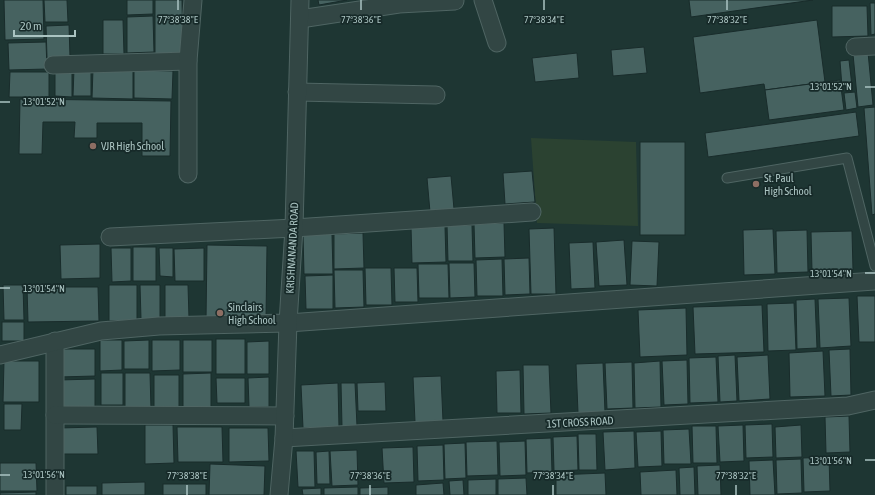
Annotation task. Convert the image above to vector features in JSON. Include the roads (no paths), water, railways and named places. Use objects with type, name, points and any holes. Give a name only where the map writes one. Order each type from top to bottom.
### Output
[{"type":"street","points":[[188,174],[188,61],[193,0]]},
{"type":"street","name":"KRISHNANANDA ROAD","points":[[279,495],[284,438],[288,323],[294,228],[300,0]]},
{"type":"street","points":[[483,0],[497,43]]},
{"type":"street","points":[[300,19],[399,4],[455,1]]},
{"type":"street","points":[[855,47],[875,46]]},
{"type":"street","points":[[53,65],[188,61]]},
{"type":"street","points":[[297,92],[436,95]]},
{"type":"street","points":[[110,237],[294,228],[532,212]]},
{"type":"street","points":[[0,355],[101,330],[159,326],[288,323],[875,281]]},
{"type":"street","points":[[55,341],[55,495]]},
{"type":"street","name":"1ST CROSS ROAD","points":[[284,438],[848,406],[875,400]]},
{"type":"street","points":[[55,415],[285,416]]},
{"type":"lane","points":[[727,178],[847,158],[875,266]]},
{"type":"place","name":"VJR High School","points":[[93,146]]},
{"type":"place","name":"St. Paul High School","points":[[756,184]]},
{"type":"place","name":"Sinclairs High School","points":[[220,313]]}]
